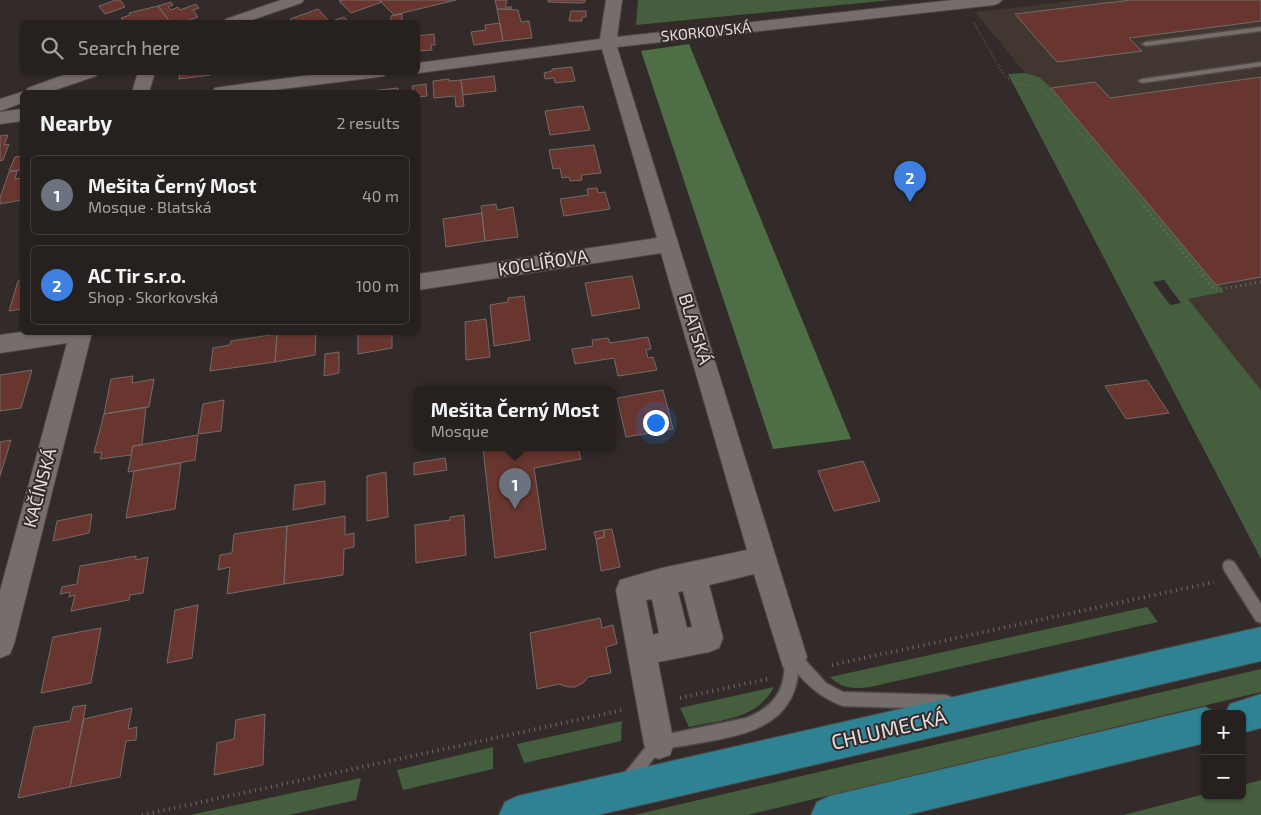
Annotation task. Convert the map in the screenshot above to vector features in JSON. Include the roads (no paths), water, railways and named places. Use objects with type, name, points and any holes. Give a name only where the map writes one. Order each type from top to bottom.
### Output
[{"type":"main road","name":"CHLUMECKÁ","points":[[518,815],[1261,644]]},
{"type":"main road","points":[[1246,715],[1261,711]]},
{"type":"main road","points":[[830,815],[1201,726]]},
{"type":"street","points":[[238,20],[296,0]]},
{"type":"street","name":"BLATSKÁ","points":[[614,0],[608,43],[797,667]]},
{"type":"street","name":"SKORKOVSKÁ","points":[[420,68],[608,43],[994,0]]},
{"type":"street","points":[[40,90],[82,75]]},
{"type":"street","points":[[142,90],[146,75]]},
{"type":"street","points":[[237,90],[354,75]]},
{"type":"street","points":[[0,105],[20,97]]},
{"type":"street","points":[[0,118],[20,115]]},
{"type":"street","name":"KOCLÍŘOVA","points":[[420,282],[669,244]]},
{"type":"street","points":[[0,344],[66,335]]},
{"type":"street","name":"KAČÍNSKÁ","points":[[0,644],[80,335]]},
{"type":"street","points":[[659,744],[630,590],[764,559]]},
{"type":"street","points":[[642,652],[709,638],[693,575]]},
{"type":"street","points":[[662,582],[676,644]]},
{"type":"lane","points":[[1146,44],[1261,28]]},
{"type":"lane","points":[[1142,81],[1261,64]]},
{"type":"lane","points":[[1232,571],[1261,616]]},
{"type":"lane","points":[[617,792],[659,744],[751,724],[776,711],[784,702],[797,667],[829,695],[843,699],[1003,704]]},
{"type":"place","name":"AC Tir s.r.o.","points":[[910,202]]},
{"type":"place","name":"Mešita Černý Most","points":[[515,509]]}]
